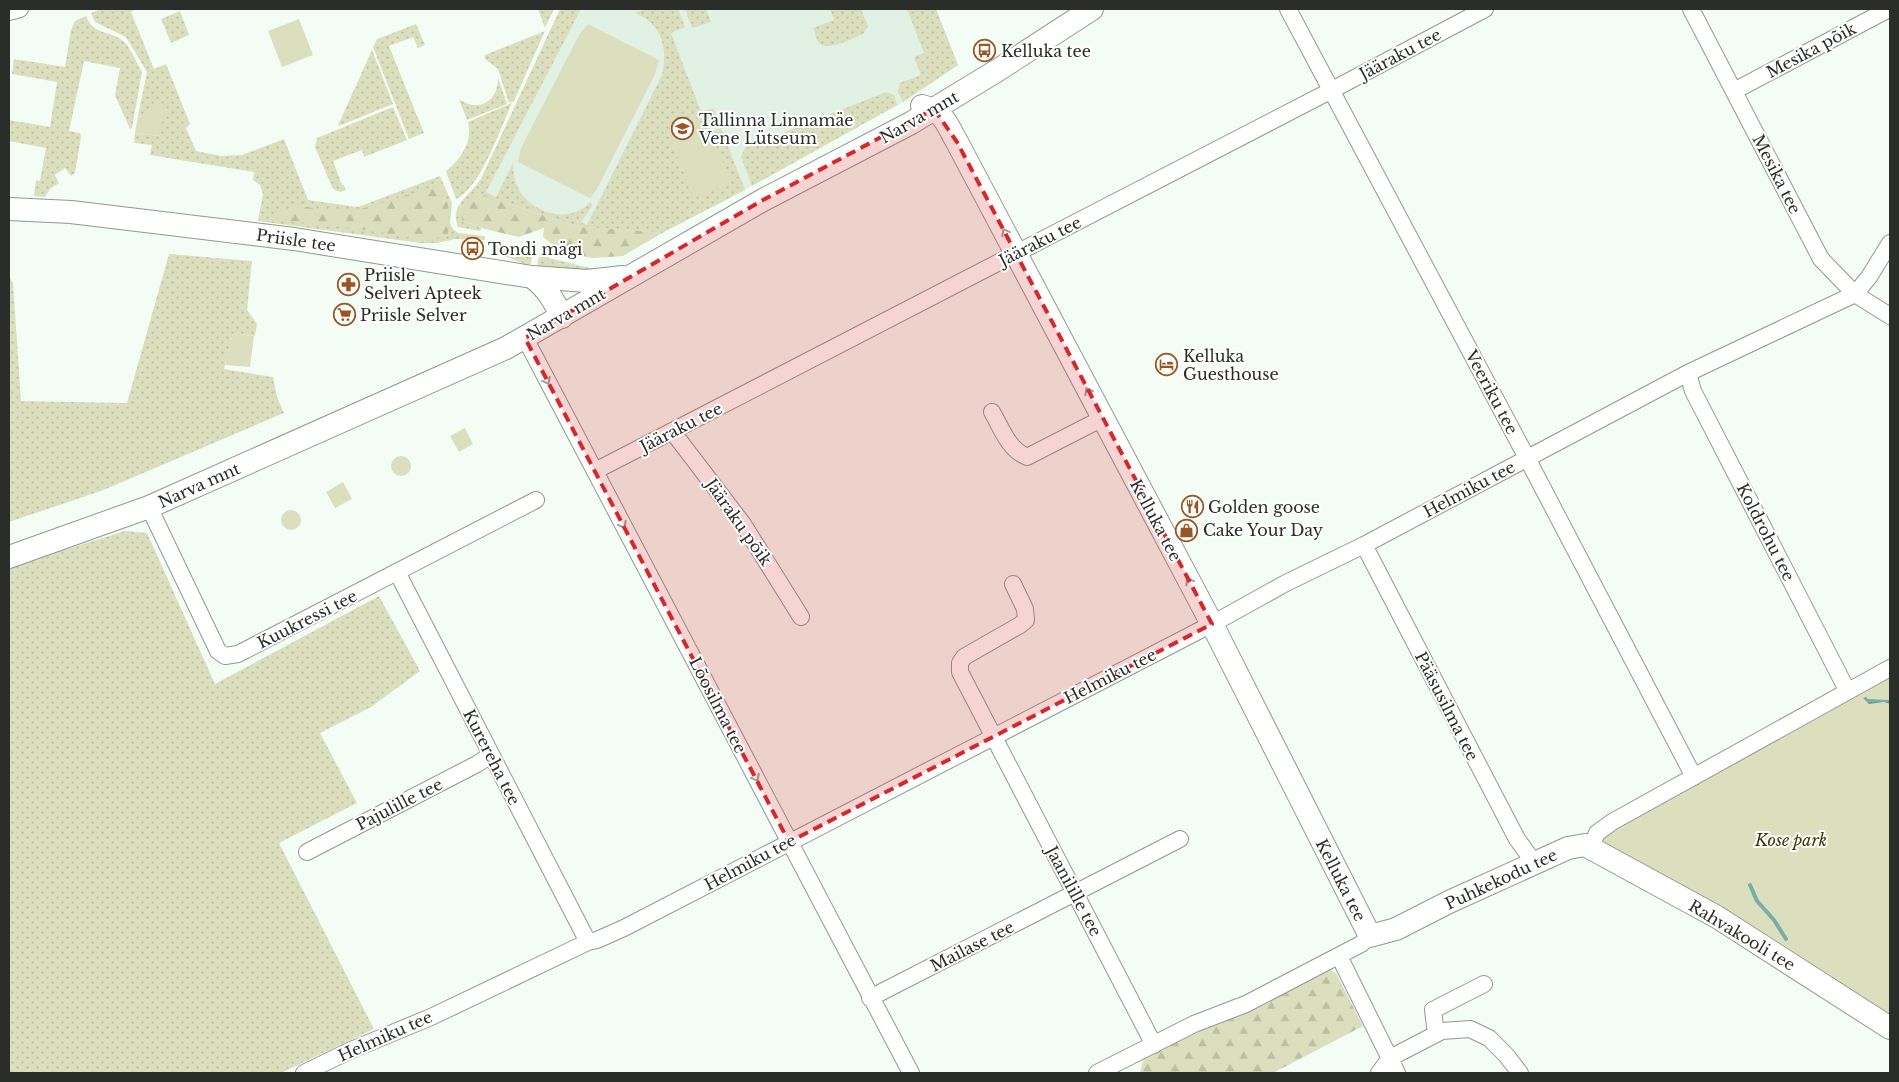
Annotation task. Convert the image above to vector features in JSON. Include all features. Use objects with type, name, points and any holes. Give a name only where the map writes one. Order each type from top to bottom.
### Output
[{"type":"street","points":[[9,12],[20,9]]},
{"type":"street","points":[[928,107],[1076,9]]},
{"type":"street","name":"Narva mnt","points":[[9,557],[149,507],[423,386],[525,338],[763,200],[902,128],[928,107],[998,70],[1092,9]]},
{"type":"street","name":"Veeriku tee","points":[[1288,9],[1694,777]]},
{"type":"street","name":"Jääraku tee","points":[[594,471],[1485,9]]},
{"type":"street","name":"Mesika tee","points":[[1691,9],[1821,259],[1855,294],[1890,316]]},
{"type":"street","name":"Mesika põik","points":[[1734,91],[1889,9]]},
{"type":"street","name":"Kelluka tee","points":[[928,107],[941,114],[957,142],[1212,624],[1370,936]]},
{"type":"street","name":"Priisle tee","points":[[9,209],[71,212],[294,239],[532,277],[587,281],[632,276]]},
{"type":"street","name":"Helmiku tee","points":[[304,1073],[349,1051],[431,1017],[588,942],[624,928],[1212,624],[1286,583],[1364,545],[1688,373],[1855,294],[1869,277],[1890,243]]},
{"type":"street","points":[[532,277],[542,284],[566,315],[572,304],[570,295],[557,279]]},
{"type":"street","name":"Lõosilma tee","points":[[525,338],[910,1073]]},
{"type":"street","name":"Koldrohu tee","points":[[1688,373],[1693,391],[1847,690]]},
{"type":"street","points":[[992,412],[1012,448],[1027,457],[1102,418]]},
{"type":"street","name":"Jääraku põik","points":[[672,431],[743,524],[801,617]]},
{"type":"street","name":"Kuukressi tee","points":[[149,507],[218,651],[225,656],[238,654],[536,500]]},
{"type":"street","name":"Pääsusilma tee","points":[[1364,545],[1517,839],[1535,864]]},
{"type":"street","name":"Kurereha tee","points":[[397,572],[588,942]]},
{"type":"street","name":"Jaanilille tee","points":[[1013,584],[1025,609],[1026,620],[964,657],[960,664],[960,672],[1154,1045]]},
{"type":"street","points":[[1591,846],[1596,834],[1606,826],[1847,690],[1890,668]]},
{"type":"street","name":"Pajulille tee","points":[[307,852],[492,755]]},
{"type":"street","name":"Mailase tee","points":[[870,998],[1180,839]]},
{"type":"street","name":"Puhkekodu tee","points":[[1098,1073],[1194,1024],[1246,1004],[1361,944],[1370,936],[1396,930],[1448,902],[1574,846],[1582,844],[1591,846]]},
{"type":"street","name":"Rahvakooli tee","points":[[1591,846],[1644,878],[1717,917],[1890,1028]]},
{"type":"street","points":[[1339,956],[1397,1073]]},
{"type":"street","points":[[1436,1034],[1433,1010],[1484,984]]},
{"type":"street","points":[[1379,1073],[1390,1058],[1442,1031],[1470,1029],[1489,1038],[1520,1073]]},
{"type":"highlighted area","points":[[934,109],[957,142],[1212,624],[789,842],[525,338],[763,200]]},
{"type":"shaded area","name":"Tallinna Linnamäe Vene Lütseum","points":[[573,9],[936,9],[958,65],[900,104],[662,233],[575,226],[485,195],[482,187]]},
{"type":"green space","points":[[102,9],[137,9],[131,12],[154,69],[166,64],[190,124],[186,128],[196,151],[221,156],[242,155],[284,139],[308,200],[358,207],[440,176],[452,203],[450,223],[453,229],[458,233],[485,236],[485,240],[455,239],[437,243],[421,243],[258,221],[263,194],[260,185],[253,180],[254,172],[150,155],[152,145],[134,143],[135,133],[160,136],[153,111],[144,117],[138,116],[147,72],[126,37],[95,22],[91,13]]},
{"type":"green space","points":[[538,9],[554,9],[545,28]]},
{"type":"green space","points":[[560,9],[581,9],[486,192],[496,197],[513,163],[515,181],[522,194],[528,201],[543,210],[552,213],[569,214],[580,210],[591,202],[592,206],[581,222],[587,225],[662,75],[664,55],[661,38],[651,24],[635,13],[645,9],[678,9],[685,27],[671,33],[701,112],[713,108],[718,119],[715,125],[709,127],[706,123],[731,183],[710,132],[721,128],[745,190],[662,233],[575,226],[485,195],[462,220],[482,228],[480,231],[458,227],[456,213],[458,207],[481,179]]},
{"type":"green space","points":[[685,9],[706,9],[711,22],[692,28]]},
{"type":"green space","points":[[830,9],[861,9],[868,26],[863,34],[835,45],[824,46],[818,41],[813,28],[834,20]]},
{"type":"green space","points":[[907,9],[936,9],[958,65],[903,102],[898,92],[900,83],[921,75],[914,57],[924,53]]},
{"type":"green space","points":[[180,11],[189,35],[171,43],[161,19]]},
{"type":"green space","points":[[86,16],[93,27],[126,43],[142,72],[132,128],[130,129],[115,95],[120,68],[84,61],[69,131],[80,133],[81,137],[75,173],[71,176],[65,168],[55,175],[59,183],[50,189],[45,197],[34,196],[36,180],[40,181],[46,148],[9,141],[9,120],[50,127],[57,82],[12,74],[14,59],[65,67],[71,30],[75,21]]},
{"type":"green space","points":[[299,19],[313,55],[282,67],[268,31]]},
{"type":"green space","points":[[416,24],[425,45],[418,48],[413,37],[389,46],[424,133],[409,139],[373,47],[377,39]]},
{"type":"green space","points":[[588,24],[659,60],[655,74],[597,189],[590,198],[518,162],[521,148],[579,35]]},
{"type":"green space","points":[[545,31],[514,101],[509,103],[498,69],[485,59],[485,55]]},
{"type":"green space","points":[[372,50],[393,104],[339,126],[338,123]]},
{"type":"green space","points":[[498,78],[507,104],[467,120],[459,99],[473,105],[486,103],[495,93]]},
{"type":"green space","points":[[886,92],[894,95],[897,105],[752,186],[741,157],[745,148]]},
{"type":"green space","points":[[512,103],[481,171],[465,193],[456,199],[446,171],[464,150],[469,136],[468,122]]},
{"type":"green space","points":[[154,104],[165,105],[160,136],[135,133],[138,116],[144,117],[145,109],[153,111]]},
{"type":"green space","points":[[393,107],[407,140],[364,157],[362,150],[333,161],[342,185],[344,185],[346,190],[340,192],[333,189],[315,147],[317,138]]},
{"type":"green space","points":[[707,123],[731,183],[694,198],[670,138]]},
{"type":"green space","points":[[440,185],[448,202],[448,235],[426,241],[374,231],[282,220],[270,215],[295,206],[351,212]]},
{"type":"green space","points":[[485,195],[575,226],[662,233],[623,256],[593,258],[563,252],[543,237],[544,228],[519,237],[485,229],[462,220],[461,212],[474,198]]},
{"type":"green space","points":[[500,247],[531,254],[531,264],[525,264],[494,252],[495,248]]},
{"type":"green space","points":[[169,254],[252,261],[247,310],[257,324],[255,336],[233,333],[224,369],[273,377],[277,397],[284,413],[101,491],[9,522],[9,276],[13,284],[21,401],[127,403]]},
{"type":"green space","points":[[541,256],[590,268],[617,270],[537,270],[538,259]]},
{"type":"green space","points":[[233,333],[254,336],[250,367],[225,365]]},
{"type":"green space","points":[[465,428],[473,444],[459,452],[450,436]]},
{"type":"green space","points":[[397,456],[405,456],[411,462],[411,470],[405,476],[397,476],[391,470],[391,462]]},
{"type":"green space","points":[[343,482],[352,499],[335,508],[326,492]]},
{"type":"green space","points":[[287,510],[295,510],[301,516],[301,524],[295,530],[287,530],[281,524],[281,516]]},
{"type":"green space","points":[[125,531],[147,533],[215,684],[379,596],[420,671],[371,707],[320,733],[357,803],[279,843],[374,1029],[281,1073],[9,1073],[9,567]]},
{"type":"green space","name":"Kose park","points":[[1890,672],[1890,1021],[1603,845],[1601,839],[1602,835]]},
{"type":"green space","points":[[1328,969],[1336,973],[1363,1026],[1273,1073],[1140,1073],[1144,1057]]},
{"type":"water","points":[[1866,697],[1868,699],[1890,700],[1890,704],[1884,702],[1869,704],[1863,698]]},
{"type":"waterway","points":[[1750,885],[1757,901],[1774,920],[1786,939]]},
{"type":"place","name":"Kelluka tee","points":[[985,51]]},
{"type":"place","name":"Tallinna Linnamäe Vene Lütseum","points":[[683,129]]},
{"type":"place","name":"Tondi mägi","points":[[472,249]]},
{"type":"place","name":"Priisle Selveri Apteek","points":[[348,284]]},
{"type":"place","name":"Priisle Selver","points":[[344,315]]},
{"type":"place","name":"Kelluka Guesthouse","points":[[1167,365]]},
{"type":"place","name":"Golden goose","points":[[1192,507]]},
{"type":"place","name":"Cake Your Day","points":[[1187,530]]}]
